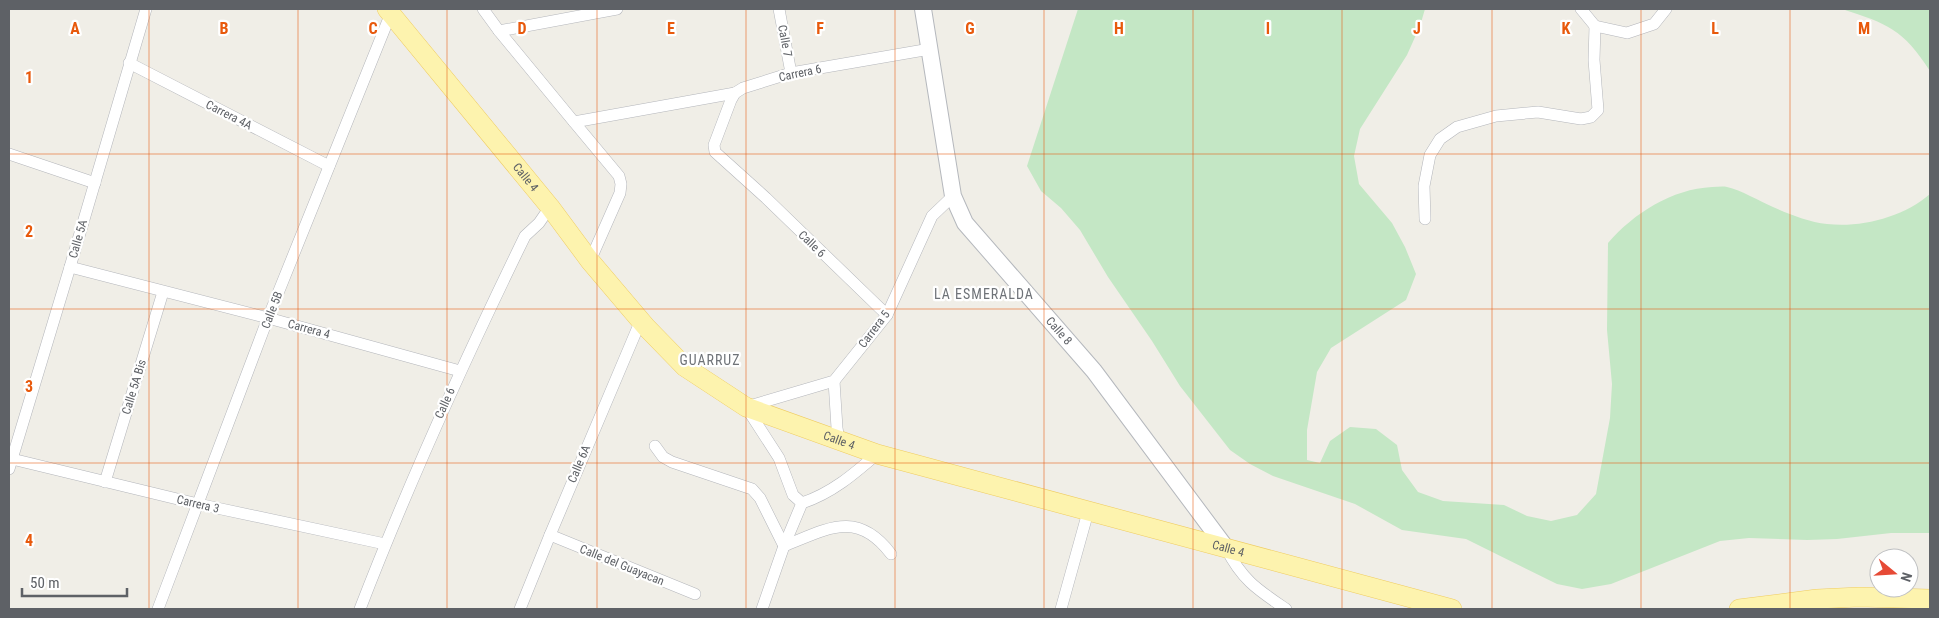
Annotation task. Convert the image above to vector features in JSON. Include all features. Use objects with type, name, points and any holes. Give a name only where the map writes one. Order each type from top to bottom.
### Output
[{"type":"main road","name":"Calle 8","points":[[923,9],[953,196],[965,223],[1094,371],[1226,548]]},
{"type":"main road","name":"Calle 4","points":[[389,11],[550,207],[590,261],[641,320],[685,367],[746,407],[797,427],[877,454],[1452,609]]},
{"type":"main road","points":[[1739,609],[1817,599],[1859,597],[1930,599]]},
{"type":"street","name":"Calle 5A","points":[[10,464],[146,9]]},
{"type":"street","points":[[483,9],[619,176],[621,184],[620,193],[590,261]]},
{"type":"street","points":[[500,31],[617,9]]},
{"type":"street","name":"Calle 7","points":[[779,9],[791,73]]},
{"type":"street","points":[[1425,219],[1424,186],[1430,155],[1440,139],[1457,126],[1496,116],[1538,112],[1581,119],[1591,118],[1598,110],[1594,60],[1595,26],[1582,9]]},
{"type":"street","points":[[1595,26],[1627,33],[1654,24],[1666,9]]},
{"type":"street","name":"Calle 5B","points":[[158,609],[268,318],[389,11]]},
{"type":"street","name":"Carrera 6","points":[[574,122],[735,93],[743,88],[791,73],[930,49]]},
{"type":"street","name":"Carrera 4A","points":[[129,63],[329,166]]},
{"type":"street","name":"Calle 6","points":[[735,93],[716,138],[715,152],[766,198],[887,315]]},
{"type":"street","points":[[9,154],[94,183]]},
{"type":"street","name":"Carrera 5","points":[[834,380],[887,315],[932,216],[953,196]]},
{"type":"street","name":"Calle 6","points":[[360,609],[385,544],[460,370],[525,236],[539,223],[550,207]]},
{"type":"street","name":"Carrera 4","points":[[70,267],[460,370]]},
{"type":"street","name":"Calle 5A Bis","points":[[105,482],[163,292]]},
{"type":"street","name":"Calle 6A","points":[[520,609],[641,320]]},
{"type":"street","points":[[802,503],[793,495],[779,458],[746,407],[834,380],[836,428],[839,440]]},
{"type":"street","points":[[655,446],[663,457],[672,462],[752,489],[760,498],[784,546]]},
{"type":"street","points":[[762,609],[784,546],[802,503],[844,482],[877,454]]},
{"type":"street","name":"Carrera 3","points":[[10,464],[105,482],[385,544]]},
{"type":"street","points":[[1060,609],[1088,512]]},
{"type":"street","points":[[784,546],[833,526],[842,526],[850,527],[881,540],[891,554]]},
{"type":"street","name":"Calle del Guayacan","points":[[550,534],[695,594]]},
{"type":"street","points":[[1226,548],[1235,567],[1253,587],[1286,609]]},
{"type":"green space","points":[[1078,9],[1425,9],[1420,26],[1407,55],[1360,129],[1354,156],[1359,184],[1392,223],[1405,247],[1416,274],[1406,300],[1331,348],[1317,372],[1307,430],[1307,460],[1320,463],[1330,441],[1350,427],[1376,429],[1397,445],[1402,470],[1418,492],[1443,501],[1504,505],[1527,516],[1551,521],[1577,515],[1596,494],[1610,418],[1612,384],[1607,330],[1608,243],[1630,222],[1655,204],[1683,192],[1724,187],[1732,188],[1779,210],[1806,220],[1840,225],[1868,222],[1895,215],[1920,202],[1930,194],[1930,533],[1891,533],[1837,539],[1749,538],[1720,541],[1611,584],[1582,589],[1557,584],[1466,539],[1402,530],[1355,504],[1273,476],[1250,464],[1230,450],[1180,386],[1108,277],[1080,230],[1061,208],[1041,191],[1027,166]]},
{"type":"green space","points":[[1842,9],[1930,9],[1930,71],[1911,46],[1893,30],[1871,19]]},
{"type":"district","name":"LA ESMERALDA","points":[[984,294]]},
{"type":"district","name":"GUARRUZ","points":[[710,360]]}]
